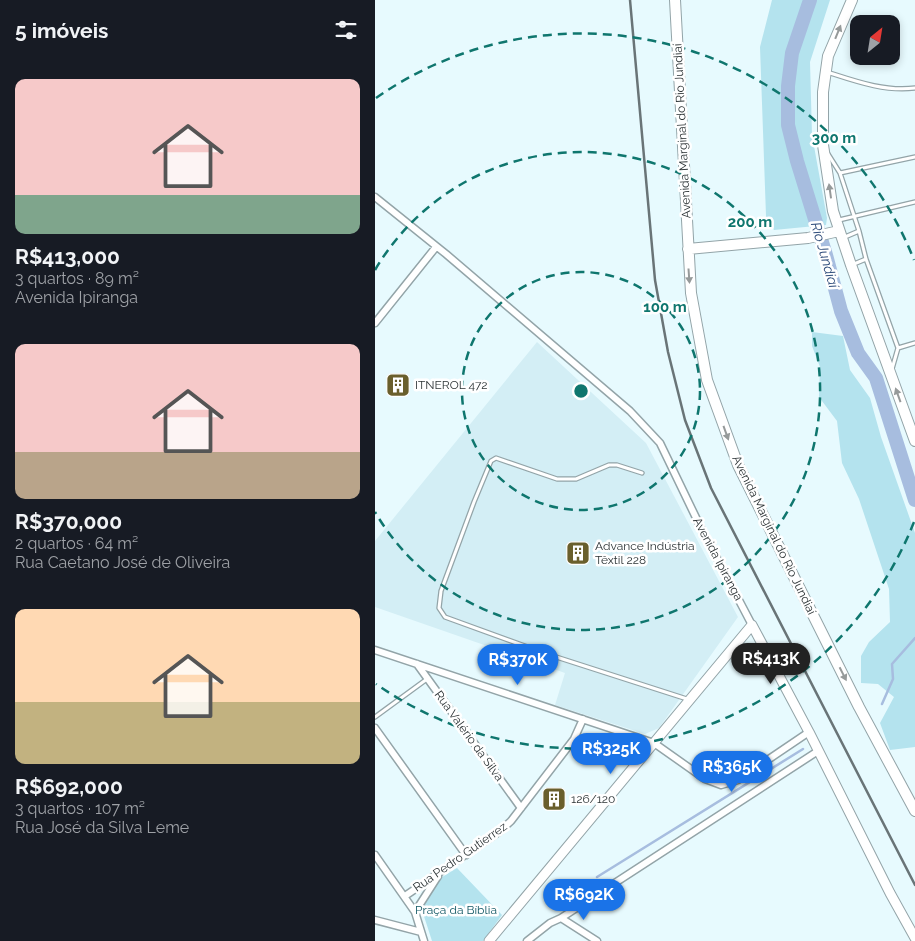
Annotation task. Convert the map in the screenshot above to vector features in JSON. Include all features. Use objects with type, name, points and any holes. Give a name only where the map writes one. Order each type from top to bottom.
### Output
[{"type":"main road","name":"Avenida Marginal do Rio Jundiaí","points":[[675,0],[687,249],[691,293],[707,380],[738,465],[859,707],[915,812]]},
{"type":"main road","points":[[853,1],[828,56],[823,92],[823,145],[838,234],[915,441]]},
{"type":"main road","points":[[687,249],[838,234]]},
{"type":"main road","points":[[489,941],[752,624]]},
{"type":"main road","name":"Avenida Ipiranga","points":[[752,624],[915,938]]},
{"type":"street","name":"Avenida Ipiranga","points":[[377,202],[436,247],[630,411],[660,443],[700,526],[752,624]]},
{"type":"street","points":[[375,323],[436,247]]},
{"type":"street","points":[[375,650],[654,743],[705,779],[721,785],[738,780],[810,734]]},
{"type":"street","name":"Rua Valério da Silva","points":[[417,664],[521,808]]},
{"type":"street","name":"Rua Pedro Gutierrez","points":[[405,896],[499,831],[521,808],[574,739],[583,719]]},
{"type":"street","points":[[375,728],[466,855]]},
{"type":"street","points":[[527,941],[549,923],[561,918],[817,749]]},
{"type":"street","points":[[375,855],[415,912],[424,941]]},
{"type":"street","points":[[415,912],[440,872]]},
{"type":"street","points":[[561,918],[597,941]]},
{"type":"street","points":[[375,920],[421,932]]},
{"type":"lane","points":[[826,72],[862,84],[907,89],[915,88]]},
{"type":"lane","points":[[823,145],[840,173],[855,216],[866,259],[898,348],[891,374]]},
{"type":"lane","points":[[840,173],[915,157]]},
{"type":"lane","points":[[836,221],[915,202]]},
{"type":"lane","points":[[838,234],[859,231]]},
{"type":"lane","points":[[851,265],[866,259]]},
{"type":"lane","points":[[898,348],[915,343]]},
{"type":"lane","points":[[642,472],[617,465],[609,466],[571,480],[557,479],[496,458],[491,461],[441,592],[439,608],[445,617],[547,654],[690,700]]},
{"type":"lane","points":[[375,716],[428,678]]},
{"type":"shaded area","points":[[537,342],[646,443],[738,617],[659,728],[645,734],[555,705],[565,673],[375,607],[375,541]]},
{"type":"green space","points":[[772,0],[830,0],[810,62],[812,135],[827,218],[826,225],[774,230],[766,216],[760,47]]},
{"type":"green space","points":[[812,332],[843,336],[850,370],[870,398],[881,437],[915,533],[915,747],[890,750],[880,723],[894,697],[878,684],[861,683],[861,656],[869,642],[890,622],[889,589],[859,499],[842,463],[837,421],[819,397],[820,367],[812,346]]},
{"type":"green space","name":"Praça da Bíblia","points":[[457,868],[502,915],[483,941],[432,941],[421,907],[439,879]]},
{"type":"waterway","name":"Rio Jundiaí","points":[[810,0],[792,53],[788,86],[788,125],[841,311],[858,353],[876,378],[915,500]]},
{"type":"waterway","points":[[882,704],[893,679],[892,664],[915,638]]},
{"type":"waterway","points":[[597,877],[803,749]]},
{"type":"railway","points":[[630,0],[655,280],[668,352],[685,420],[711,488],[915,885]]},
{"type":"place","name":"ITNEROL 472","points":[[398,385]]},
{"type":"place","name":"Advance Indústria Têxtil 228","points":[[578,553]]},
{"type":"place","name":"126/120","points":[[554,799]]}]
